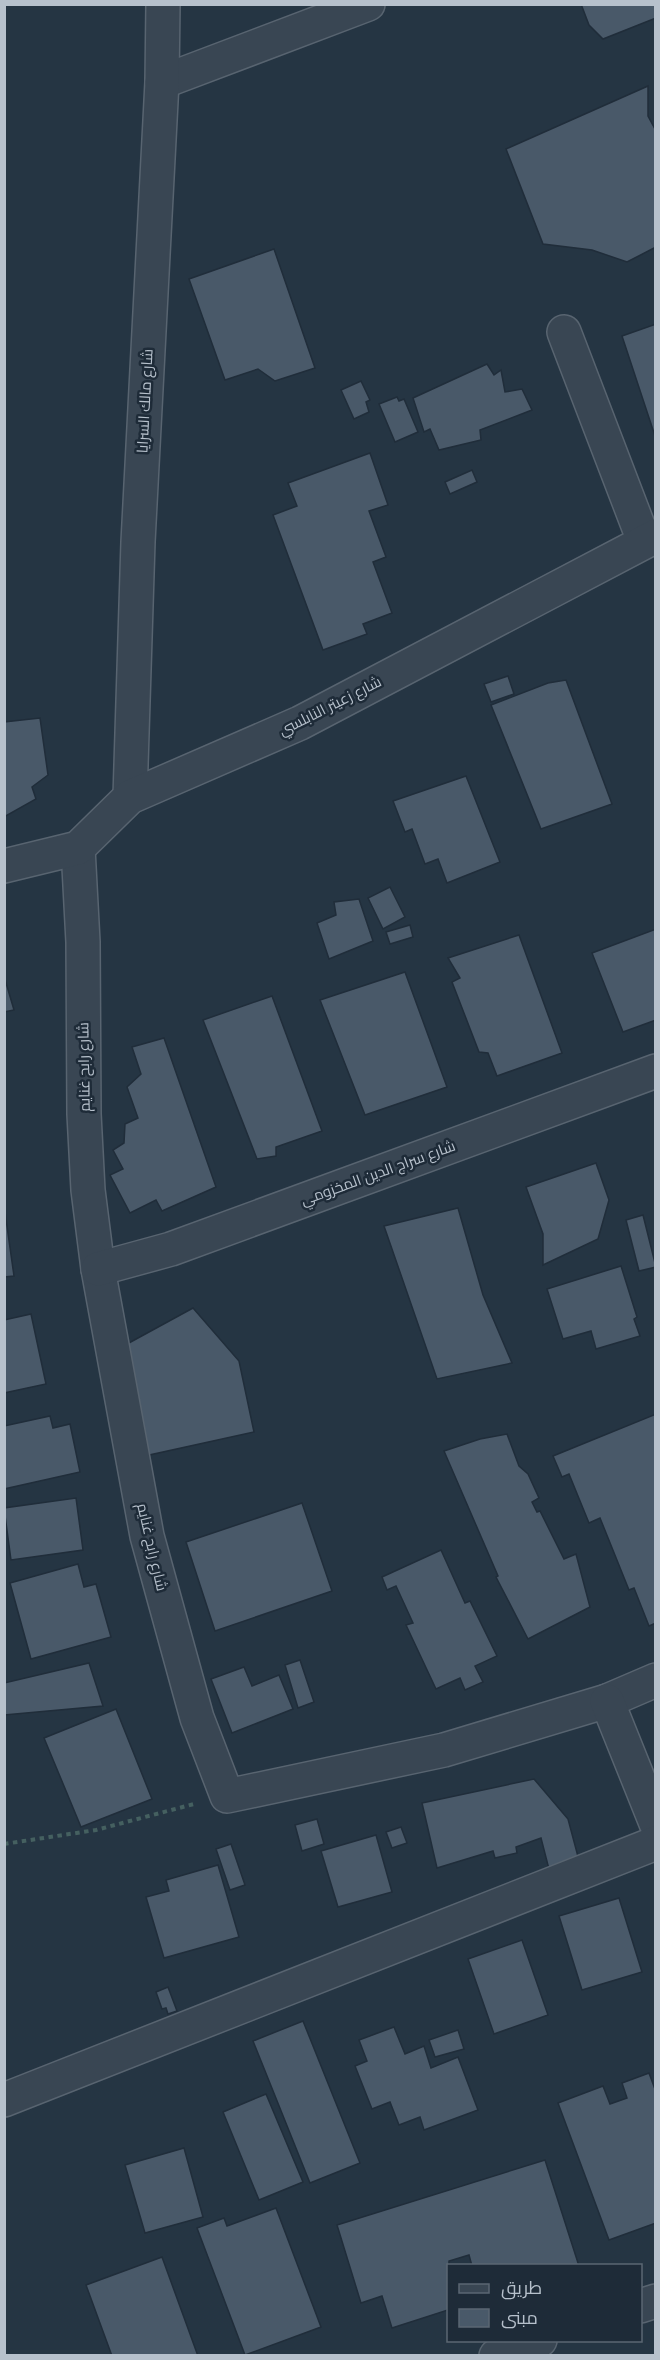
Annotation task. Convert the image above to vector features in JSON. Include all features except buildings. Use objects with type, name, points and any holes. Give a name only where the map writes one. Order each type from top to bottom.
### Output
[{"type":"street","name":"شارع مالك السرايا","points":[[130,797],[138,542],[164,4]]},
{"type":"street","points":[[162,82],[368,4]]},
{"type":"street","points":[[564,332],[650,538]]},
{"type":"street","name":"شارع زعيتر النابلسي","points":[[78,848],[130,797],[300,723],[650,538]]},
{"type":"street","points":[[4,866],[78,848]]},
{"type":"street","name":"شارع رابح غنايم","points":[[78,848],[83,942],[84,1113],[88,1190],[98,1269],[147,1536],[197,1718],[227,1796]]},
{"type":"street","name":"شارع سراج الدين المخزومي","points":[[98,1269],[171,1249],[656,1071]]},
{"type":"street","points":[[227,1796],[444,1750],[607,1701],[656,1680]]},
{"type":"street","points":[[607,1701],[656,1823]]},
{"type":"street","points":[[4,2100],[656,1843]]},
{"type":"street","points":[[496,2355],[534,2342]]},
{"type":"path","points":[[4,1844],[96,1830],[227,1796]]}]
